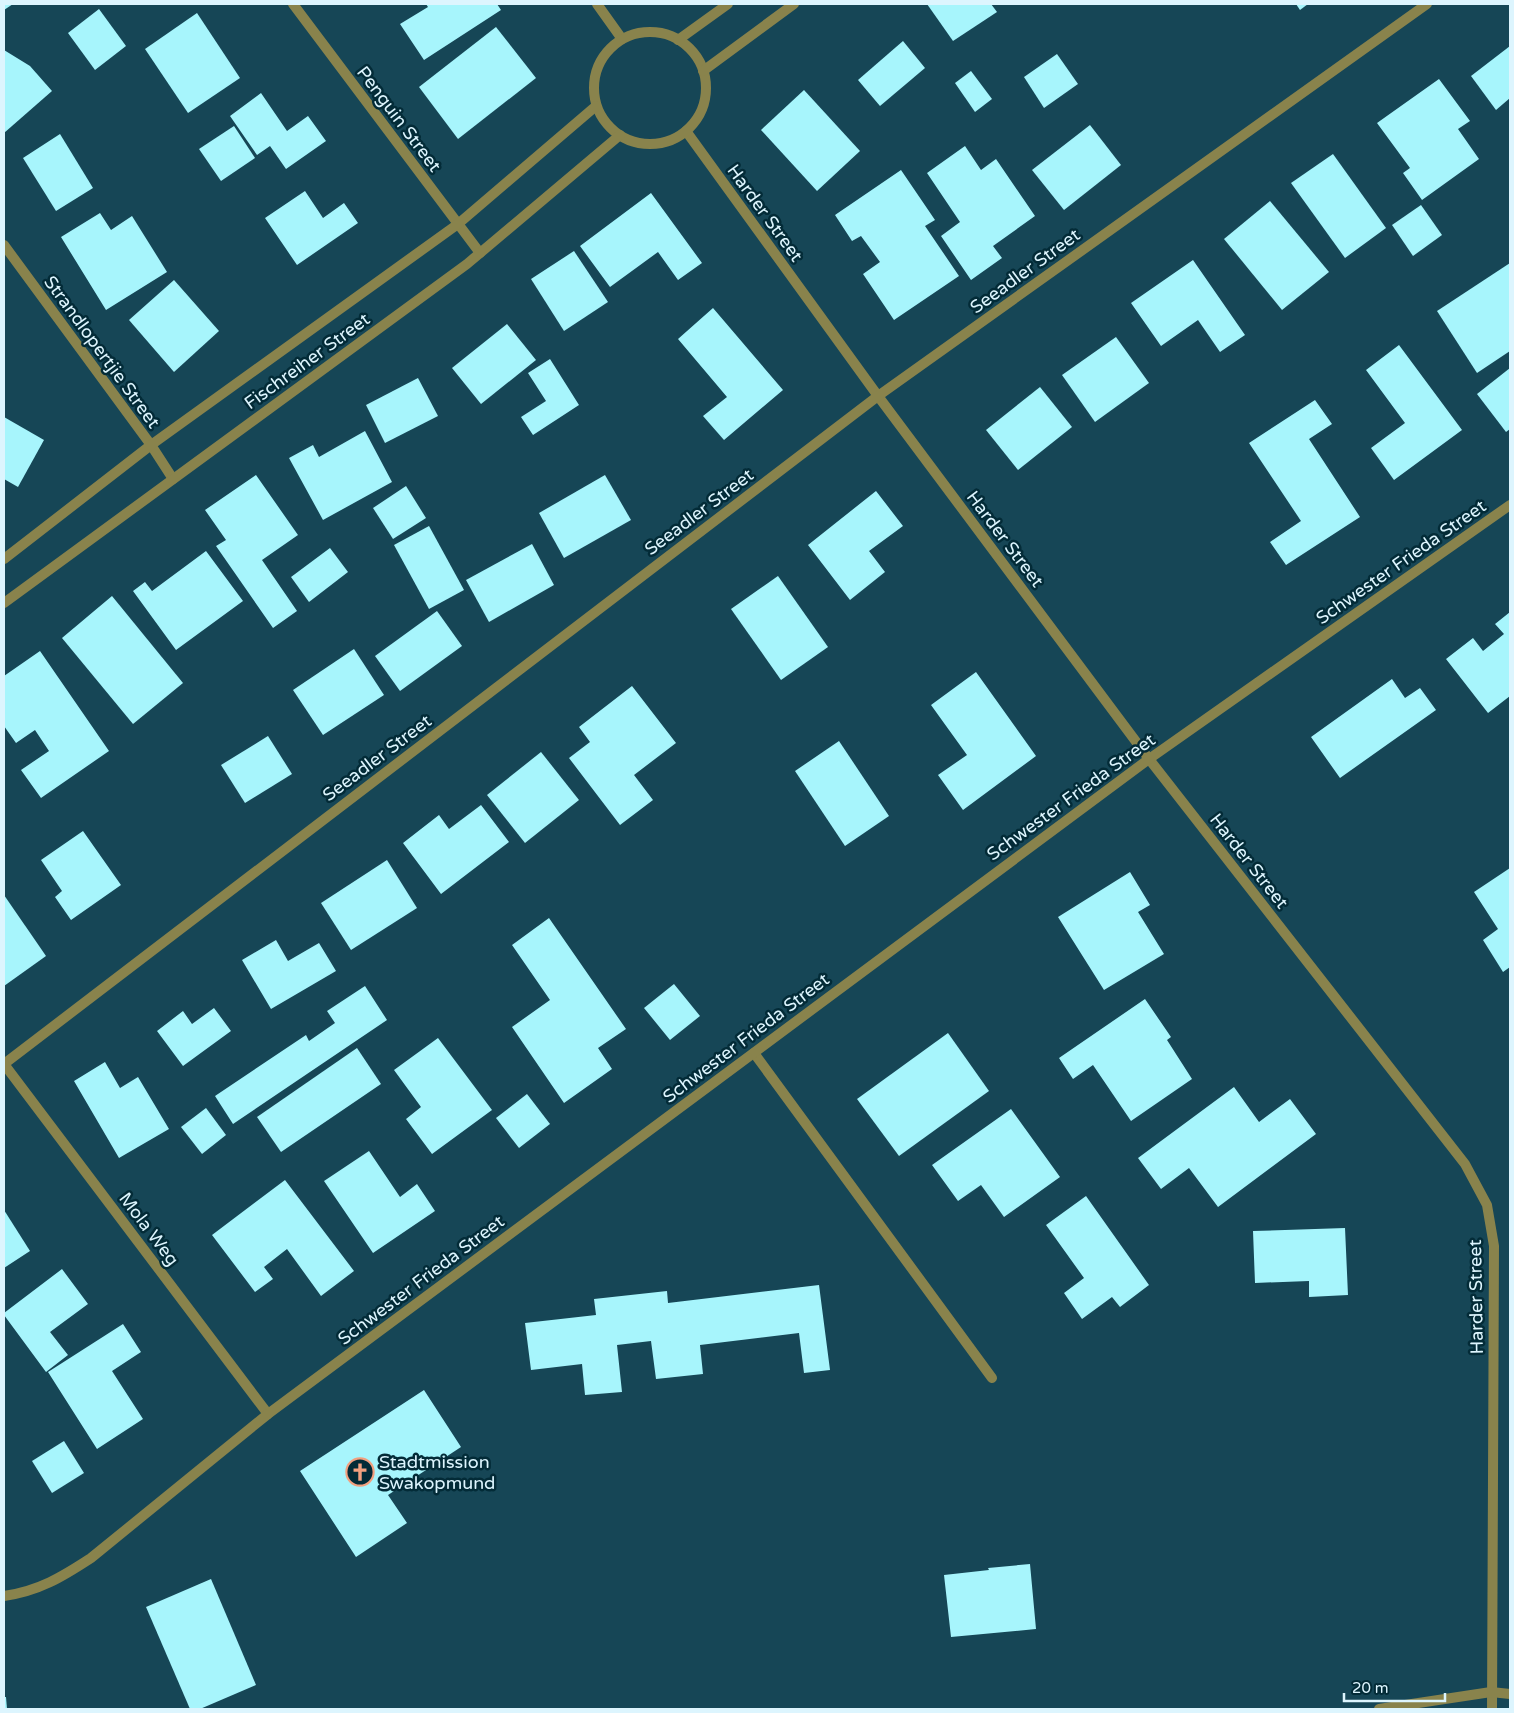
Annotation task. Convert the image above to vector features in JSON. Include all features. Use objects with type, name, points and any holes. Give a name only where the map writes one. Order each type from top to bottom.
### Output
[{"type":"street","name":"Penguin Street","points":[[293,4],[480,253]]},
{"type":"street","points":[[598,4],[622,39]]},
{"type":"street","points":[[678,40],[728,4]]},
{"type":"street","points":[[703,71],[794,4]]},
{"type":"street","name":"Seeadler Street","points":[[4,1064],[878,396],[1427,4]]},
{"type":"street","points":[[644,32],[656,32],[667,35],[678,40],[693,53],[703,71],[706,87],[704,103],[697,119],[686,131],[668,142],[646,145],[625,139],[608,125],[596,106],[595,76],[601,62],[610,49],[622,39],[644,32]]},
{"type":"street","name":"Fischreiher Street","points":[[4,559],[151,445],[458,224],[596,106]]},
{"type":"street","name":"Harder Street","points":[[686,131],[878,396],[1149,759],[1465,1164],[1487,1205],[1494,1246],[1490,1692],[1492,1709]]},
{"type":"street","name":"Fischreiher Street","points":[[4,602],[467,264],[620,135]]},
{"type":"street","name":"Strandlopertjie Street","points":[[4,244],[151,445],[173,479]]},
{"type":"street","name":"Schwester Frieda Street","points":[[4,1596],[24,1593],[59,1579],[91,1558],[268,1414],[754,1052],[1149,759],[1510,505]]},
{"type":"street","points":[[754,1052],[992,1378]]},
{"type":"street","name":"Mola Weg","points":[[4,1064],[268,1414]]},
{"type":"street","points":[[1379,1709],[1490,1692],[1510,1694]]},
{"type":"building","points":[[4,4],[13,4],[4,10]]},
{"type":"building","points":[[426,4],[497,4],[501,10],[424,60],[400,24],[428,7]]},
{"type":"building","points":[[927,4],[991,4],[997,12],[953,41]]},
{"type":"building","points":[[1296,4],[1308,4],[1300,10]]},
{"type":"building","points":[[99,9],[126,46],[95,70],[68,33]]},
{"type":"building","points":[[197,13],[240,78],[188,113],[145,49]]},
{"type":"building","points":[[496,27],[536,78],[458,139],[419,87]]},
{"type":"building","points":[[903,41],[925,68],[880,106],[858,80]]},
{"type":"building","points":[[1510,46],[1510,98],[1496,110],[1471,76]]},
{"type":"building","points":[[4,50],[30,66],[52,91],[4,133]]},
{"type":"building","points":[[1057,54],[1078,84],[1044,108],[1024,77]]},
{"type":"building","points":[[971,71],[992,99],[975,112],[955,83]]},
{"type":"building","points":[[1439,79],[1470,121],[1458,129],[1479,159],[1422,200],[1403,173],[1410,168],[1377,123]]},
{"type":"building","points":[[804,90],[860,151],[817,191],[761,130]]},
{"type":"building","points":[[261,93],[287,131],[308,116],[326,141],[286,169],[270,146],[257,155],[230,116]]},
{"type":"building","points":[[1090,125],[1121,165],[1064,210],[1032,170]]},
{"type":"building","points":[[234,126],[255,158],[221,181],[199,149]]},
{"type":"building","points":[[60,134],[93,188],[56,211],[23,158]]},
{"type":"building","points":[[965,146],[981,170],[996,159],[1035,216],[993,246],[1002,258],[971,280],[941,236],[960,222],[927,173]]},
{"type":"building","points":[[1333,154],[1386,228],[1345,258],[1291,183]]},
{"type":"building","points":[[901,170],[935,220],[925,226],[959,276],[894,320],[863,274],[880,262],[861,236],[852,241],[835,215]]},
{"type":"building","points":[[305,191],[323,218],[344,203],[358,223],[297,265],[265,218]]},
{"type":"building","points":[[651,193],[702,263],[678,280],[658,252],[610,287],[580,246]]},
{"type":"building","points":[[1270,201],[1329,272],[1282,310],[1224,239]]},
{"type":"building","points":[[1421,205],[1442,235],[1413,256],[1392,225]]},
{"type":"building","points":[[100,213],[111,230],[132,216],[167,272],[106,310],[61,237]]},
{"type":"building","points":[[574,251],[608,302],[564,331],[531,279]]},
{"type":"building","points":[[1193,260],[1245,335],[1220,352],[1198,320],[1161,346],[1131,303]]},
{"type":"building","points":[[1510,263],[1510,351],[1477,373],[1437,311]]},
{"type":"building","points":[[174,280],[219,331],[174,372],[129,320]]},
{"type":"building","points":[[713,308],[783,390],[724,440],[703,416],[727,397],[678,339]]},
{"type":"building","points":[[507,324],[536,360],[481,404],[452,368]]},
{"type":"building","points":[[1116,337],[1149,383],[1095,422],[1062,375]]},
{"type":"building","points":[[1399,345],[1462,430],[1394,480],[1371,448],[1405,423],[1366,370]]},
{"type":"building","points":[[550,359],[579,405],[533,435],[521,417],[546,401],[528,373]]},
{"type":"building","points":[[1510,368],[1510,429],[1506,432],[1477,394]]},
{"type":"building","points":[[418,378],[438,416],[385,443],[366,405]]},
{"type":"building","points":[[1040,387],[1072,427],[1018,470],[986,430]]},
{"type":"building","points":[[1315,400],[1332,424],[1309,439],[1360,517],[1286,565],[1270,542],[1301,521],[1249,443]]},
{"type":"building","points":[[4,417],[44,440],[18,487],[4,479]]},
{"type":"building","points":[[365,431],[392,482],[323,520],[289,458],[313,445],[319,457]]},
{"type":"building","points":[[256,475],[298,535],[262,560],[297,611],[273,628],[216,546],[226,540],[205,510]]},
{"type":"building","points":[[605,475],[631,520],[564,558],[539,513]]},
{"type":"building","points":[[406,486],[426,518],[393,539],[373,508]]},
{"type":"building","points":[[876,491],[903,526],[869,551],[885,572],[850,600],[808,545]]},
{"type":"building","points":[[429,526],[464,590],[429,609],[394,545]]},
{"type":"building","points":[[532,544],[554,585],[489,622],[466,580]]},
{"type":"building","points":[[330,548],[348,572],[309,602],[291,577]]},
{"type":"building","points":[[206,551],[243,601],[176,650],[133,591],[145,582],[152,591]]},
{"type":"building","points":[[778,576],[828,647],[781,680],[731,609]]},
{"type":"building","points":[[112,596],[183,683],[133,724],[62,638]]},
{"type":"building","points":[[437,611],[462,646],[400,691],[375,656]]},
{"type":"building","points":[[1510,612],[1510,696],[1488,713],[1446,659],[1473,638],[1483,651],[1504,634],[1495,624]]},
{"type":"building","points":[[354,649],[384,695],[323,735],[293,690]]},
{"type":"building","points":[[40,651],[109,751],[41,798],[21,770],[49,751],[35,730],[16,743],[4,726],[4,676]]},
{"type":"building","points":[[976,672],[1036,756],[963,810],[938,775],[967,755],[931,705]]},
{"type":"building","points":[[1392,679],[1405,698],[1420,688],[1436,710],[1340,778],[1311,737]]},
{"type":"building","points":[[632,686],[676,743],[634,775],[653,800],[620,825],[569,758],[590,742],[579,727]]},
{"type":"building","points":[[268,736],[292,774],[245,803],[221,765]]},
{"type":"building","points":[[839,741],[889,816],[845,846],[795,771]]},
{"type":"building","points":[[541,752],[579,800],[525,843],[487,795]]},
{"type":"building","points":[[481,805],[509,842],[441,894],[403,843],[439,815],[449,829]]},
{"type":"building","points":[[83,831],[121,885],[71,920],[55,897],[62,891],[41,860]]},
{"type":"building","points":[[387,860],[417,908],[351,950],[321,903]]},
{"type":"building","points":[[1510,868],[1510,967],[1503,972],[1483,940],[1498,929],[1474,892]]},
{"type":"building","points":[[1130,872],[1150,905],[1138,912],[1164,954],[1104,990],[1058,917]]},
{"type":"building","points":[[4,895],[46,956],[4,986]]},
{"type":"building","points":[[549,918],[626,1029],[598,1048],[612,1069],[564,1103],[512,1027],[550,1000],[512,945]]},
{"type":"building","points":[[276,940],[288,961],[319,943],[336,971],[271,1009],[242,960]]},
{"type":"building","points":[[674,984],[700,1016],[670,1040],[644,1008]]},
{"type":"building","points":[[365,986],[387,1020],[233,1124],[215,1096],[306,1035],[309,1041],[335,1023],[327,1011]]},
{"type":"building","points":[[1145,999],[1171,1037],[1167,1040],[1192,1079],[1131,1121],[1093,1065],[1073,1079],[1059,1058]]},
{"type":"building","points":[[214,1008],[231,1031],[183,1066],[157,1031],[183,1011],[192,1024]]},
{"type":"building","points":[[948,1033],[989,1091],[899,1156],[857,1099]]},
{"type":"building","points":[[438,1038],[492,1110],[432,1154],[406,1119],[421,1107],[394,1070]]},
{"type":"building","points":[[357,1048],[381,1084],[281,1152],[257,1117]]},
{"type":"building","points":[[105,1062],[120,1088],[138,1077],[169,1129],[119,1158],[74,1081]]},
{"type":"building","points":[[1234,1087],[1259,1122],[1290,1099],[1316,1134],[1218,1207],[1189,1168],[1161,1189],[1138,1158]]},
{"type":"building","points":[[527,1094],[550,1124],[519,1148],[496,1118]]},
{"type":"building","points":[[206,1108],[226,1135],[202,1154],[181,1127]]},
{"type":"building","points":[[1011,1109],[1060,1177],[1004,1217],[981,1185],[958,1201],[932,1165]]},
{"type":"building","points":[[369,1151],[400,1197],[417,1184],[435,1211],[373,1253],[324,1181]]},
{"type":"building","points":[[285,1180],[354,1271],[321,1296],[287,1249],[264,1267],[273,1279],[255,1292],[212,1235]]},
{"type":"building","points":[[1086,1196],[1149,1285],[1120,1307],[1112,1297],[1082,1319],[1064,1293],[1084,1278],[1046,1225]]},
{"type":"building","points":[[4,1210],[30,1251],[4,1268]]},
{"type":"building","points":[[1345,1228],[1348,1295],[1309,1297],[1309,1281],[1255,1283],[1253,1231]]},
{"type":"building","points":[[62,1269],[88,1304],[50,1332],[68,1355],[46,1372],[4,1313]]},
{"type":"building","points":[[819,1285],[830,1370],[804,1373],[799,1333],[700,1345],[703,1374],[656,1379],[651,1341],[617,1345],[622,1392],[585,1395],[582,1364],[531,1370],[525,1323],[596,1315],[594,1299],[667,1291],[668,1303]]},
{"type":"building","points":[[123,1324],[141,1352],[112,1371],[143,1419],[97,1449],[48,1372]]},
{"type":"building","points":[[424,1390],[461,1447],[388,1495],[407,1523],[356,1557],[300,1471]]},
{"type":"building","points":[[64,1441],[84,1473],[52,1493],[32,1461]]},
{"type":"building","points":[[1030,1564],[1036,1629],[951,1637],[944,1575]]},
{"type":"building","points":[[211,1579],[256,1685],[200,1709],[190,1709],[146,1607]]},
{"type":"building","points":[[4,1697],[6,1697],[7,1709],[4,1709]]},
{"type":"place","name":"Stadtmission Swakopmund","points":[[360,1472]]}]
